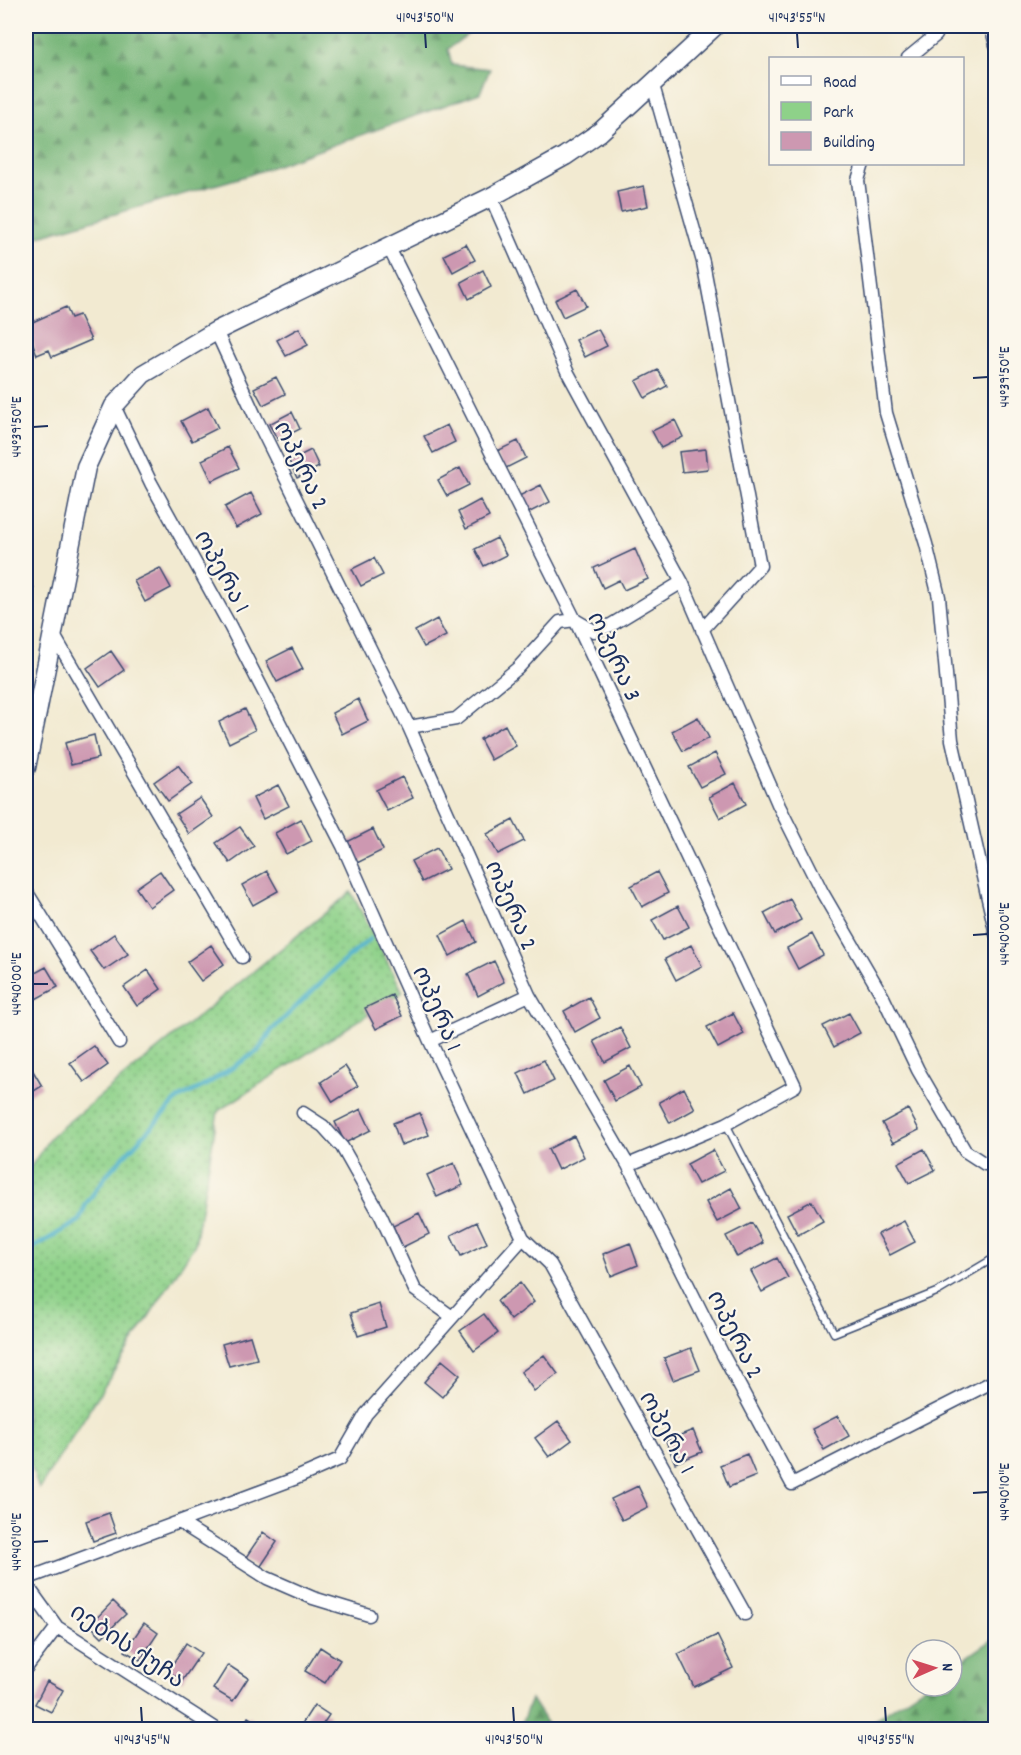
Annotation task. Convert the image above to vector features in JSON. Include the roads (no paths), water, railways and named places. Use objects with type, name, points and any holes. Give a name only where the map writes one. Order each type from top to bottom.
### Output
[{"type":"street","points":[[26,768],[29,737],[86,467],[114,406],[142,374],[216,331],[491,197],[565,156],[600,132],[715,26]]},
{"type":"street","points":[[909,57],[936,35],[940,26]]},
{"type":"street","points":[[991,26],[996,45]]},
{"type":"street","points":[[652,82],[703,262],[760,566],[702,630]]},
{"type":"street","points":[[864,165],[858,180],[886,413],[926,544],[939,597],[952,740],[996,934]]},
{"type":"street","points":[[491,197],[567,371],[682,582],[779,806],[822,892],[884,997],[918,1070],[965,1151],[986,1164],[996,1160]]},
{"type":"street","name":"ოპერა 3","points":[[388,248],[575,620],[795,1086],[726,1124]]},
{"type":"street","name":"ოპერა 2","points":[[216,331],[256,418],[409,727],[529,995],[628,1165],[723,1355],[792,1484],[996,1380]]},
{"type":"street","name":"ოპერა 1","points":[[114,406],[151,483],[230,626],[343,846],[430,1041],[523,1238],[550,1264],[746,1614]]},
{"type":"street","points":[[409,727],[456,719],[518,668],[560,622],[575,620],[594,631],[611,625],[682,582]]},
{"type":"street","points":[[52,632],[242,957]]},
{"type":"street","points":[[26,891],[119,1042]]},
{"type":"street","points":[[430,1041],[529,995]]},
{"type":"street","points":[[303,1113],[323,1126],[342,1147],[381,1216],[415,1290],[451,1316]]},
{"type":"street","points":[[628,1165],[726,1124]]},
{"type":"street","points":[[26,1579],[294,1479],[340,1459],[366,1414],[451,1316],[523,1238]]},
{"type":"street","points":[[179,1522],[267,1578],[313,1598],[369,1615]]},
{"type":"street","name":"იების ქუჩა","points":[[26,1584],[57,1627],[218,1730]]},
{"type":"street","points":[[26,1668],[57,1627]]},
{"type":"lane","points":[[726,1124],[834,1333],[939,1291],[994,1258]]},
{"type":"waterway","points":[[26,1252],[79,1221],[86,1204],[108,1173],[178,1099],[204,1086],[258,1051],[272,1030],[337,967],[370,939]]}]
